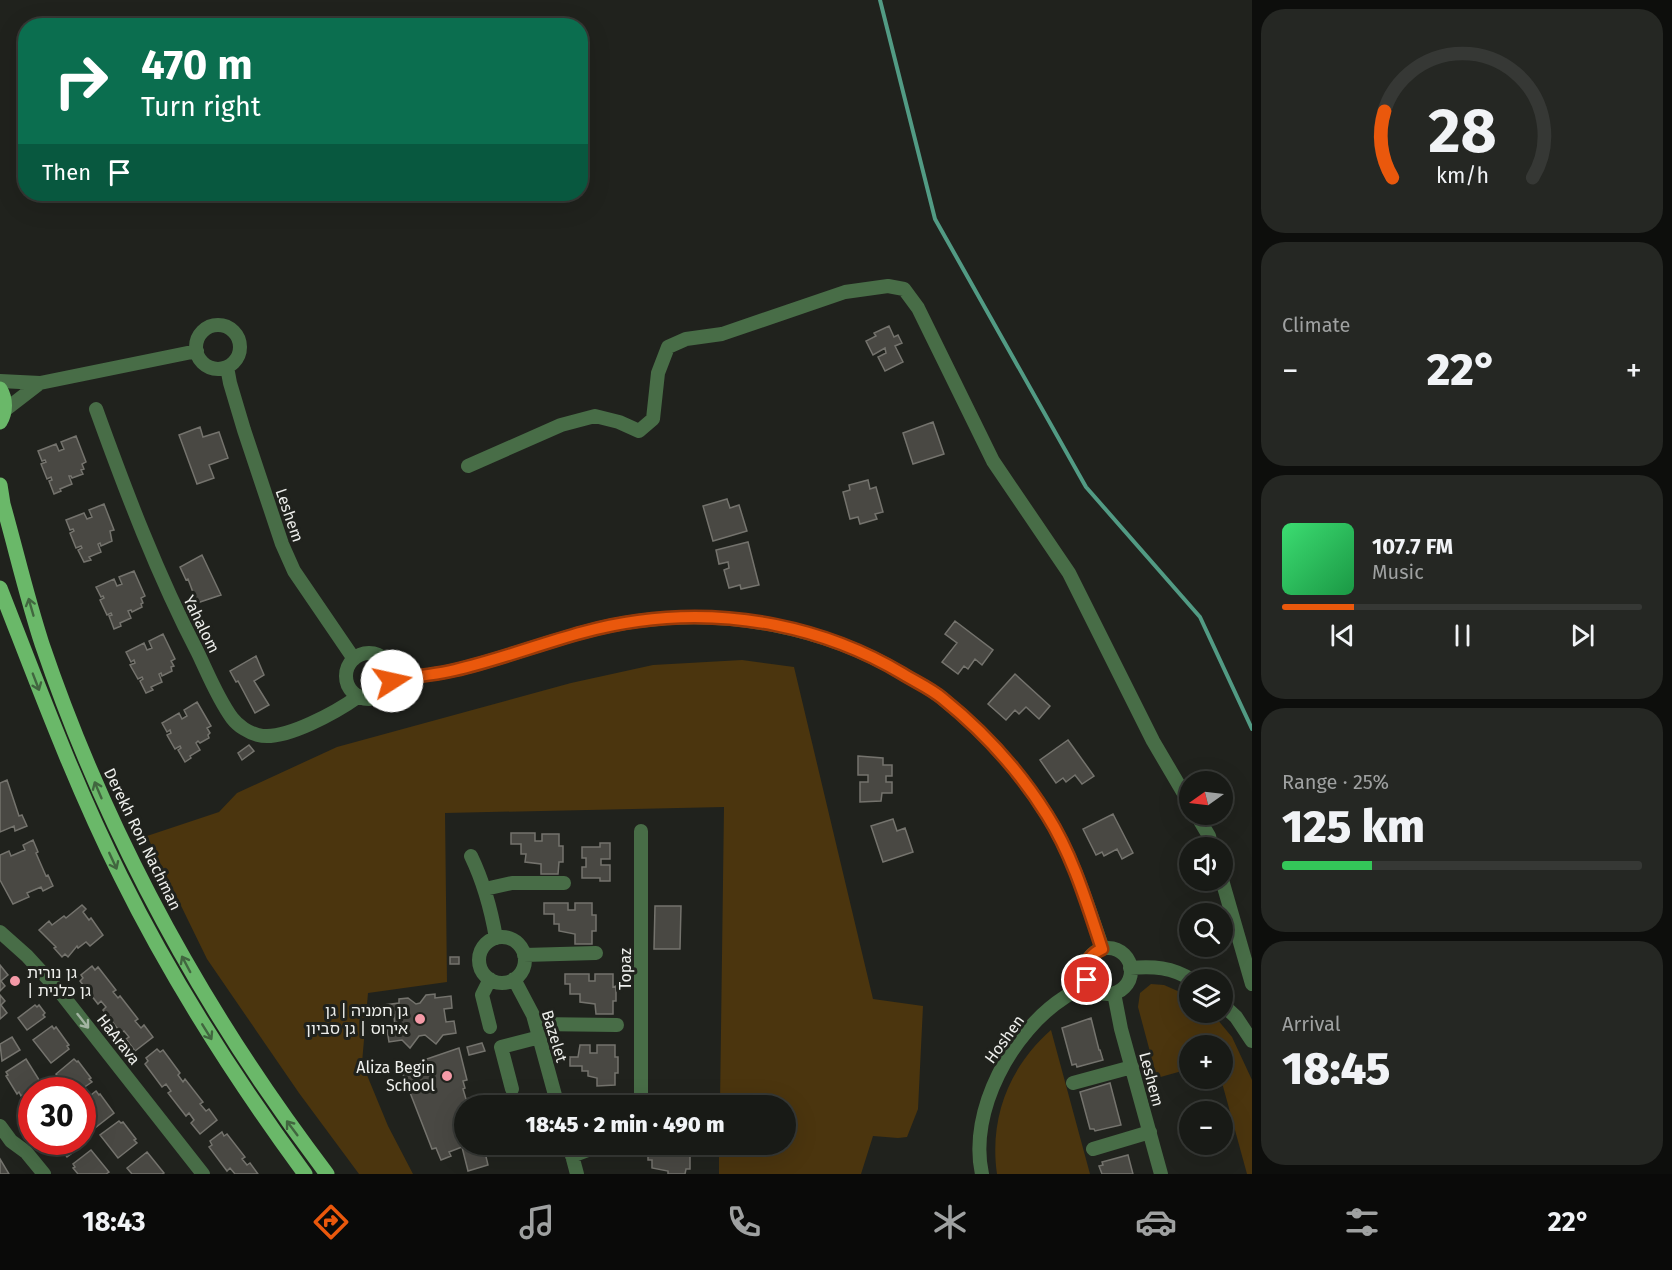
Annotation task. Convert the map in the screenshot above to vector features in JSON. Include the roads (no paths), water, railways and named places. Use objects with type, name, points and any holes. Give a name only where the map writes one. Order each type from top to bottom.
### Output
[{"type":"main road","points":[[0,389],[4,399],[2,416]]},
{"type":"main road","name":"Derekh Ron Nachman","points":[[0,485],[12,538],[42,642],[84,755],[131,860],[218,1019],[282,1115],[327,1174]]},
{"type":"main road","points":[[0,588],[68,763],[126,886],[204,1028],[268,1124],[305,1174]]},
{"type":"street","points":[[468,466],[561,425],[595,416],[619,422],[639,431],[653,419],[658,373],[668,346],[686,339],[722,334],[845,292],[888,286],[904,289],[918,308],[993,461],[1068,573],[1153,741],[1179,785]]},
{"type":"street","points":[[225,326],[233,331],[239,340],[240,346],[235,360],[227,367],[210,368],[202,363],[196,351],[198,339],[208,327],[225,326]]},
{"type":"street","points":[[0,381],[38,385],[196,351]]},
{"type":"street","name":"Leshem","points":[[227,367],[244,430],[284,550],[294,571],[354,659]]},
{"type":"street","points":[[2,416],[38,385]]},
{"type":"street","name":"Yahalom","points":[[96,409],[153,561],[232,719],[245,730],[260,736],[277,736],[328,715],[359,696]]},
{"type":"street","points":[[392,679],[457,670],[599,628],[666,618],[733,618],[764,623],[855,649],[892,667],[941,697],[983,733],[1007,760],[1047,816],[1062,842],[1076,873],[1102,949]]},
{"type":"street","points":[[368,653],[381,656],[388,663],[392,679],[388,690],[383,695],[367,699],[354,693],[348,683],[347,673],[354,659],[368,653]]},
{"type":"street","name":"Topaz","points":[[640,1095],[641,831]]},
{"type":"street","points":[[471,856],[491,906],[496,938]]},
{"type":"street","points":[[485,889],[512,883],[564,883]]},
{"type":"street","points":[[1225,891],[1252,984]]},
{"type":"street","name":"HaArava","points":[[0,932],[27,956],[60,992],[203,1174]]},
{"type":"street","points":[[505,937],[513,940],[520,946],[524,955],[522,971],[514,979],[501,983],[490,979],[480,967],[479,958],[483,947],[496,938],[505,937]]},
{"type":"street","points":[[1112,948],[1122,952],[1129,961],[1130,968],[1130,979],[1126,986],[1114,993],[1104,994],[1096,991],[1090,985],[1085,970],[1088,959],[1095,952],[1112,948]]},
{"type":"street","points":[[524,955],[596,953]]},
{"type":"street","points":[[1130,968],[1161,968],[1179,972]]},
{"type":"street","points":[[490,979],[482,995],[490,1027]]},
{"type":"street","name":"Bazelet","points":[[514,979],[538,1031],[555,1095]]},
{"type":"street","name":"Hoshen","points":[[982,1174],[979,1157],[985,1111],[991,1089],[1001,1067],[1019,1040],[1044,1013],[1065,997],[1090,985]]},
{"type":"street","name":"Leshem","points":[[1114,993],[1161,1174]]},
{"type":"street","points":[[1233,1014],[1252,1041]]},
{"type":"street","points":[[512,1089],[501,1047],[538,1031],[617,1025]]},
{"type":"street","points":[[1072,1083],[1132,1067]]},
{"type":"street","points":[[0,1126],[11,1141],[26,1152],[44,1174]]},
{"type":"street","points":[[1093,1149],[1150,1132]]},
{"type":"street","points":[[571,1155],[576,1174]]},
{"type":"waterway","points":[[880,0],[935,219],[1086,487],[1200,617],[1252,729]]},
{"type":"place","name":"גן נורית | גן כלנית","points":[[15,981]]},
{"type":"place","name":"גן חמניה | גן אירוס | גן סביון","points":[[420,1019]]},
{"type":"place","name":"Aliza Begin School","points":[[447,1076]]}]
